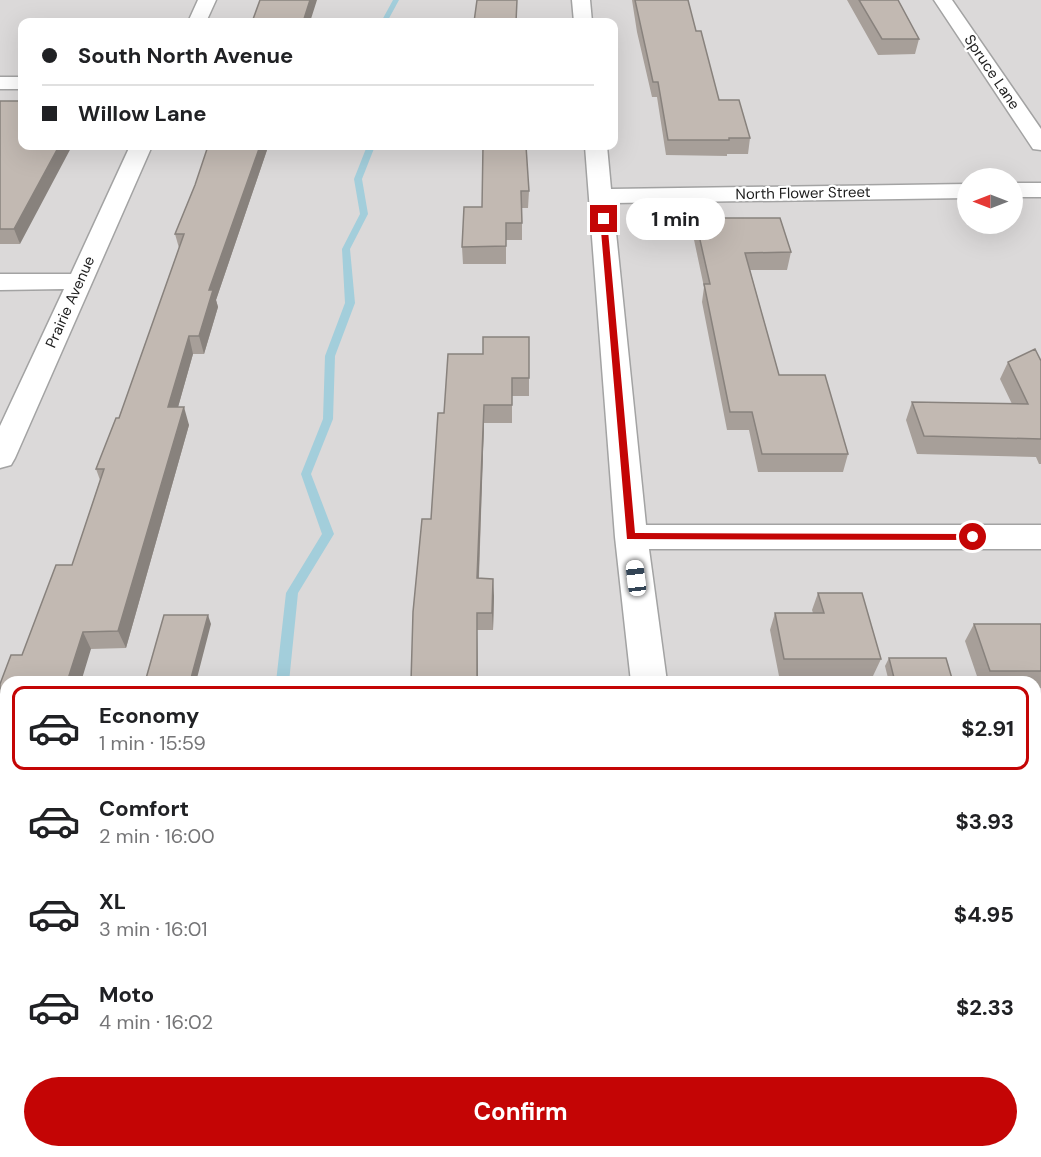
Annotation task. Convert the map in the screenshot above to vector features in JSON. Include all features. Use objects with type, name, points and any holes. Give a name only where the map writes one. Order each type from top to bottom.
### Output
[{"type":"street","points":[[199,18],[207,0]]},
{"type":"street","points":[[581,0],[583,18]]},
{"type":"street","name":"Spruce Lane","points":[[943,0],[1041,144]]},
{"type":"street","points":[[0,83],[18,83]]},
{"type":"street","name":"Prairie Avenue","points":[[0,458],[139,150]]},
{"type":"street","points":[[596,150],[631,537],[648,676]]},
{"type":"street","points":[[1023,190],[1041,190]]},
{"type":"street","name":"North Flower Street","points":[[602,196],[957,191]]},
{"type":"street","points":[[0,282],[78,282]]},
{"type":"street","points":[[631,537],[1041,537]]},
{"type":"shaded area","points":[[0,0],[1041,0],[1041,676],[0,676]]},
{"type":"building","points":[[260,0],[310,0],[304,18],[253,18]]},
{"type":"building","points":[[477,0],[517,0],[516,18],[475,18]]},
{"type":"building","points":[[635,0],[688,0],[696,31],[701,31],[719,100],[739,100],[750,138],[668,140],[658,82],[653,82]]},
{"type":"building","points":[[859,0],[898,0],[919,39],[882,39]]},
{"type":"building","points":[[0,101],[18,101],[18,150],[57,150],[14,229],[0,229]]},
{"type":"building","points":[[207,150],[259,150],[209,290],[213,290],[199,336],[189,336],[168,407],[184,407],[118,631],[83,632],[69,676],[3,676],[11,655],[22,655],[56,565],[72,565],[104,469],[96,469],[116,418],[119,418],[184,234],[175,234]]},
{"type":"building","points":[[483,150],[526,150],[529,191],[521,191],[522,223],[506,223],[506,246],[462,247],[464,207],[482,207]]},
{"type":"building","points":[[695,218],[780,218],[791,252],[745,253],[779,375],[825,375],[848,454],[762,454],[752,412],[730,412],[704,284],[710,284]]},
{"type":"building","points":[[483,337],[529,337],[529,378],[512,378],[512,405],[484,405],[477,578],[493,579],[492,613],[477,613],[477,676],[411,676],[413,612],[422,519],[431,519],[438,413],[444,413],[448,354],[483,354]]},
{"type":"building","points":[[1035,349],[1041,361],[1041,439],[924,436],[912,402],[1028,404],[1008,362]]},
{"type":"building","points":[[818,593],[862,593],[881,659],[784,659],[775,613],[824,613]]},
{"type":"building","points":[[164,615],[208,615],[192,676],[147,676]]},
{"type":"building","points":[[974,624],[1041,624],[1041,671],[990,671]]},
{"type":"building","points":[[889,658],[946,658],[951,676],[894,676]]},
{"type":"waterway","points":[[386,18],[396,0]]},
{"type":"waterway","points":[[283,676],[292,593],[328,534],[306,474],[328,419],[330,356],[350,303],[346,249],[364,214],[358,179],[369,150]]},
{"type":"route","points":[[604,219],[631,537],[973,537]]}]
